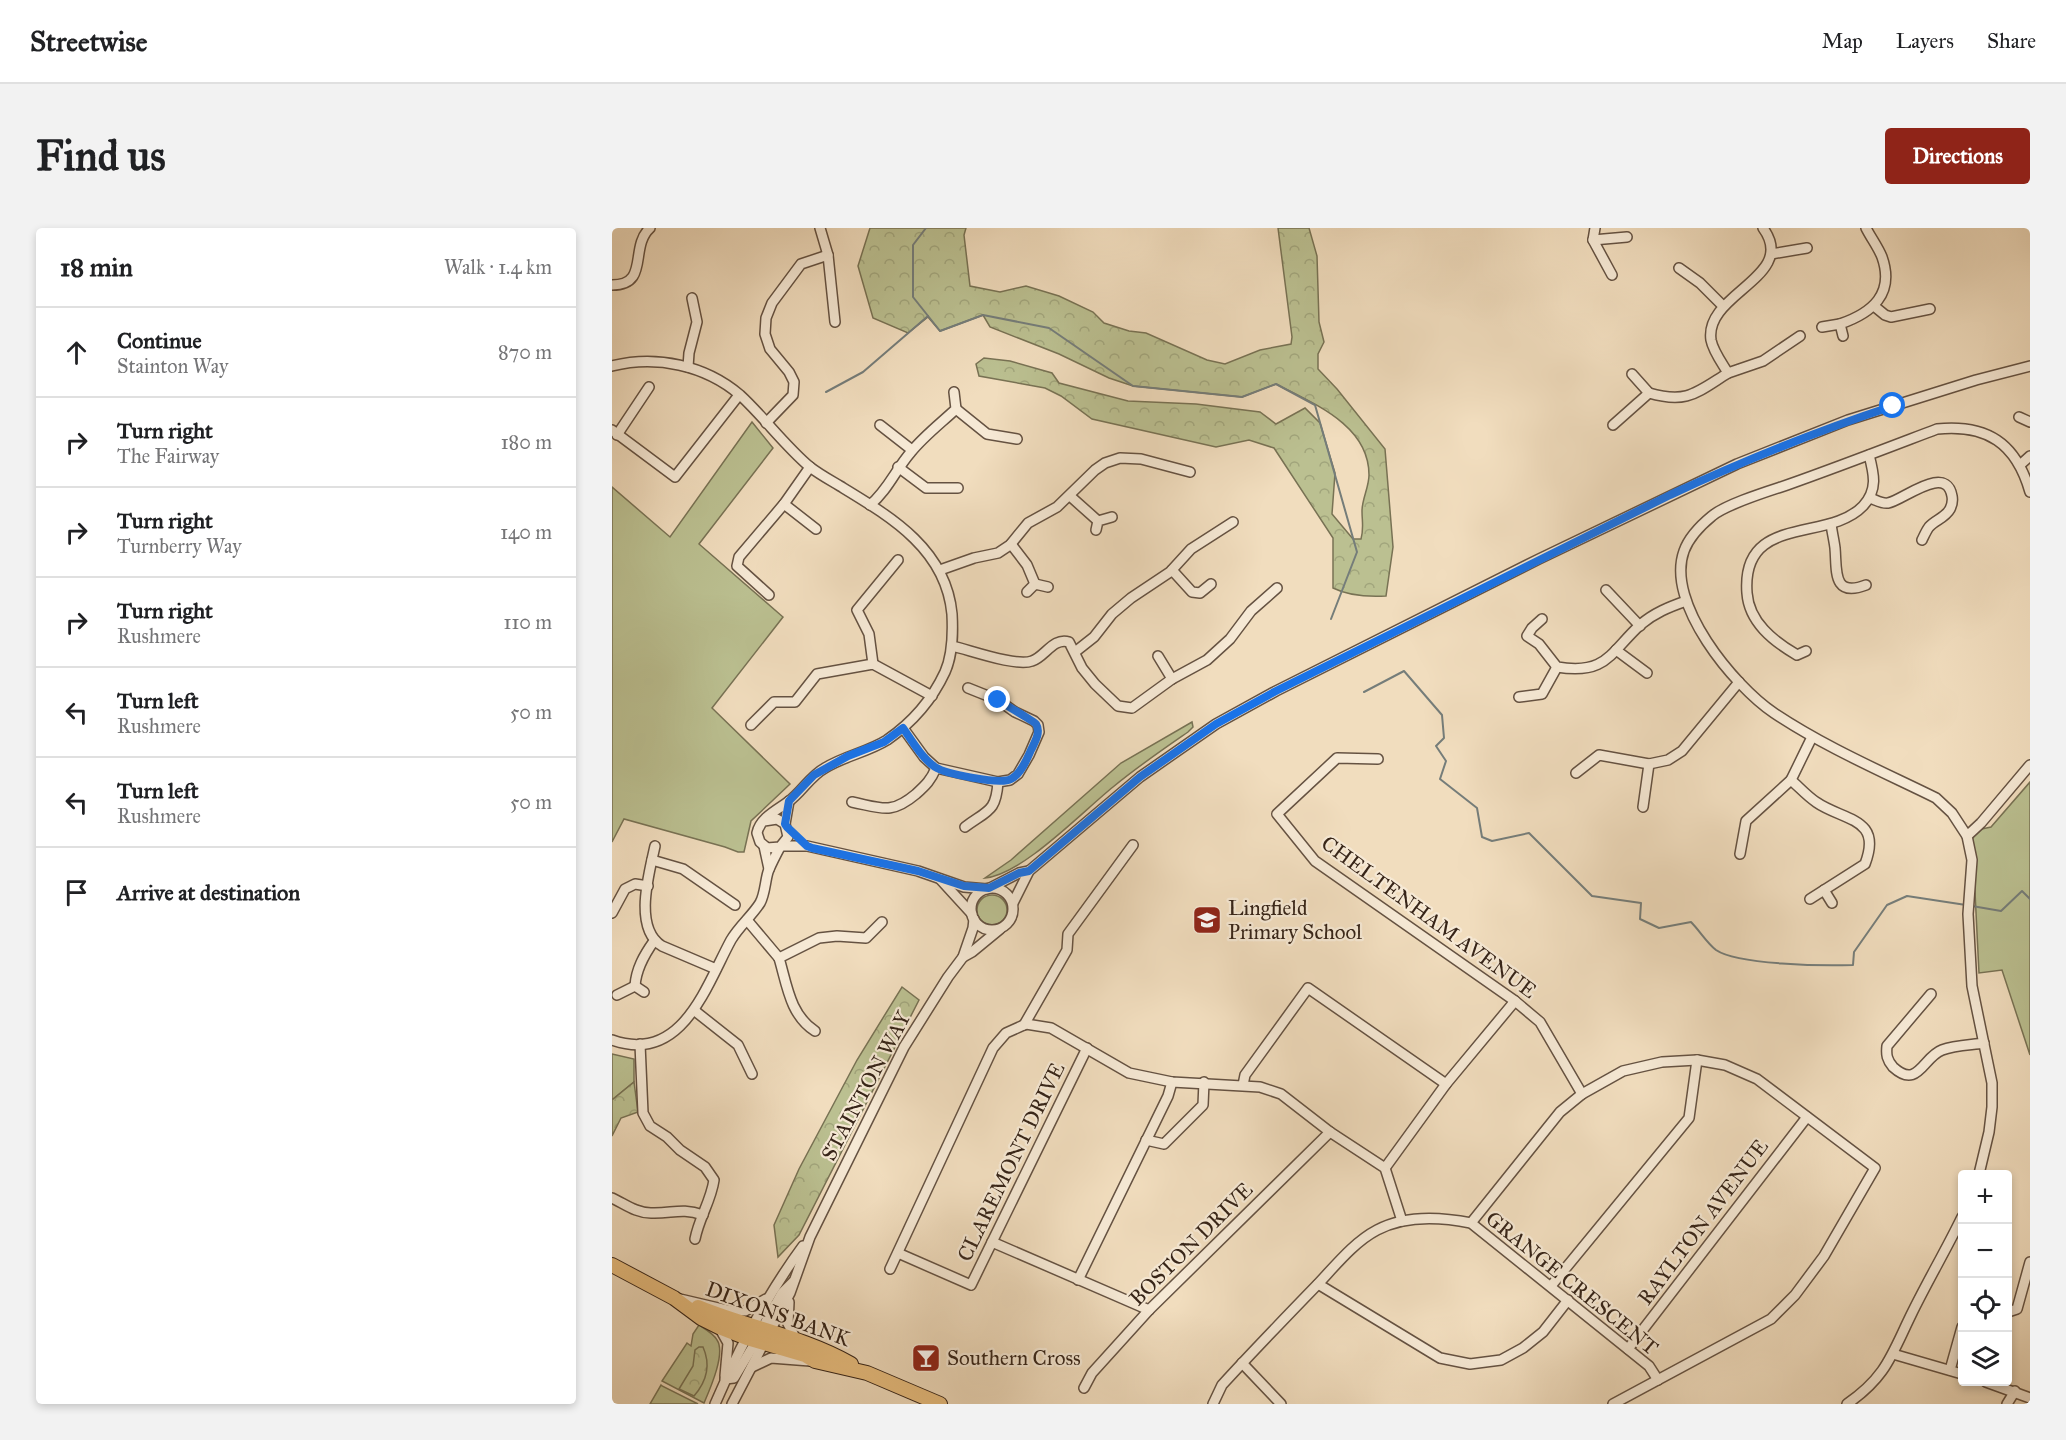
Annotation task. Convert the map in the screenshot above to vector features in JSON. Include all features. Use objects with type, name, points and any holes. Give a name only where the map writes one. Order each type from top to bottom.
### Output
[{"type":"highway","name":"DIXONS BANK","points":[[612,1265],[674,1298],[816,1361],[867,1373]]},
{"type":"highway","name":"DIXONS BANK","points":[[674,1298],[701,1318],[719,1327],[796,1339],[940,1404]]},
{"type":"street","points":[[612,285],[627,283],[635,274],[642,236],[650,228]]},
{"type":"street","points":[[820,228],[828,255],[835,322]]},
{"type":"street","points":[[1595,228],[1593,240],[1612,275]]},
{"type":"street","points":[[1728,374],[1711,339],[1712,329],[1723,306],[1753,281],[1766,266],[1771,254],[1769,241],[1763,228]]},
{"type":"street","points":[[1822,327],[1860,317],[1874,306],[1883,289],[1884,267],[1871,229]]},
{"type":"street","points":[[1593,240],[1627,237]]},
{"type":"street","points":[[1771,254],[1807,248]]},
{"type":"street","points":[[766,423],[793,395],[794,382],[789,372],[770,349],[765,334],[766,318],[772,303],[801,264],[828,255]]},
{"type":"street","points":[[1679,268],[1700,283],[1723,306]]},
{"type":"street","points":[[688,367],[697,322],[692,298]]},
{"type":"street","points":[[1874,306],[1891,317],[1930,309]]},
{"type":"street","points":[[1840,324],[1843,336]]},
{"type":"street","points":[[1632,374],[1649,393],[1667,398],[1688,397],[1728,374],[1763,361],[1800,336]]},
{"type":"street","points":[[612,366],[644,361],[666,362],[714,377],[739,395],[810,467],[913,535],[940,570],[950,600],[952,646],[946,670],[932,696],[918,715],[884,742],[822,769],[789,801],[760,824],[758,833],[760,842],[771,849],[781,846],[807,846],[918,871],[964,886],[1001,890],[1010,897],[1012,915],[1005,926],[1000,929],[982,927],[940,879]]},
{"type":"street","points":[[1012,903],[1029,871],[1140,777],[1216,724],[1335,661],[1539,558],[1737,464],[1848,420],[1976,380],[2030,366]]},
{"type":"street","points":[[649,387],[615,432],[675,477],[739,395]]},
{"type":"street","points":[[954,392],[956,409],[987,434],[1017,439]]},
{"type":"street","points":[[1613,425],[1649,393]]},
{"type":"street","points":[[870,505],[882,495],[898,467],[912,450],[956,409]]},
{"type":"street","points":[[2019,417],[2030,422]]},
{"type":"street","points":[[880,425],[912,450]]},
{"type":"street","points":[[1980,1170],[1992,1107],[1992,1083],[1972,986],[1968,914],[1972,860],[1967,836],[1952,813],[1936,798],[1812,737],[1772,712],[1739,682],[1701,632],[1686,601],[1680,572],[1683,552],[1690,538],[1714,514],[1937,429],[1957,427],[1982,432],[2001,442],[2020,465],[2030,492]]},
{"type":"street","points":[[1806,651],[1797,655],[1767,634],[1759,624],[1747,595],[1747,576],[1753,558],[1764,545],[1779,536],[1831,524],[1854,514],[1870,498],[1874,487],[1874,473],[1869,455]]},
{"type":"street","points":[[2020,465],[2030,456]]},
{"type":"street","points":[[940,570],[974,558],[999,554],[1011,544],[1028,523],[1057,507],[1105,463],[1120,458],[1141,459],[1190,472]]},
{"type":"street","points":[[769,595],[737,567],[739,557],[784,504],[810,467]]},
{"type":"street","points":[[898,467],[926,488],[958,488]]},
{"type":"street","points":[[1870,498],[1889,503],[1925,485],[1935,482],[1945,485],[1951,491],[1951,507],[1945,516],[1929,527],[1922,540]]},
{"type":"street","points":[[1070,496],[1097,526],[1113,517]]},
{"type":"street","points":[[784,504],[816,529]]},
{"type":"street","points":[[1075,652],[1094,637],[1112,614],[1131,598],[1172,570],[1191,549],[1233,522]]},
{"type":"street","points":[[1831,524],[1835,548],[1835,573],[1838,580],[1854,590],[1866,585]]},
{"type":"street","points":[[1011,544],[1027,565],[1035,584]]},
{"type":"street","points":[[873,664],[869,634],[857,610],[898,560]]},
{"type":"street","points":[[1172,570],[1191,592],[1200,593],[1211,584]]},
{"type":"street","points":[[1035,584],[1048,587]]},
{"type":"street","points":[[1027,592],[1035,584]]},
{"type":"street","points":[[952,646],[1022,664],[1035,661],[1048,649],[1064,640],[1069,642],[1095,684],[1118,706],[1132,708],[1172,678],[1207,660],[1230,639],[1251,610],[1277,588]]},
{"type":"street","points":[[1606,590],[1640,626]]},
{"type":"street","points":[[1542,619],[1527,636],[1539,644],[1557,667],[1575,670],[1594,667],[1606,660],[1653,615],[1686,601]]},
{"type":"street","points":[[1616,650],[1647,673]]},
{"type":"street","points":[[1158,656],[1172,678]]},
{"type":"street","points":[[751,725],[774,702],[795,702],[818,674],[873,664],[932,696]]},
{"type":"street","points":[[1519,698],[1542,694],[1557,667]]},
{"type":"street","points":[[1576,773],[1599,755],[1649,764],[1668,760],[1682,751],[1739,682]]},
{"type":"street","points":[[903,728],[924,757],[936,768],[998,782],[1010,780],[1018,774],[1029,755],[1039,732],[1038,725],[998,700],[968,688]]},
{"type":"street","points":[[1740,854],[1746,821],[1791,780],[1812,737]]},
{"type":"street","name":"CHELTENHAM AVENUE","points":[[1378,759],[1337,758],[1277,814],[1315,861],[1515,1000],[1540,1022],[1582,1094]]},
{"type":"street","points":[[1643,807],[1649,764]]},
{"type":"street","points":[[1967,836],[1981,823],[2030,765]]},
{"type":"street","points":[[852,802],[888,809],[902,806],[930,782],[936,768]]},
{"type":"street","points":[[1791,780],[1816,802],[1858,822],[1869,834],[1870,842],[1865,864],[1810,899]]},
{"type":"street","points":[[965,827],[993,806],[997,800],[998,782]]},
{"type":"street","points":[[612,1040],[622,1044],[657,1041],[680,1028],[695,1011],[734,936],[761,901],[769,869],[788,837],[786,826],[789,801]]},
{"type":"street","points":[[764,821],[773,818],[786,826],[807,846]]},
{"type":"street","points":[[1024,1025],[1067,950],[1068,934],[1133,845]]},
{"type":"street","points":[[655,846],[645,908],[647,927],[654,941],[716,969]]},
{"type":"street","points":[[764,846],[769,869]]},
{"type":"street","points":[[652,860],[683,869],[735,905]]},
{"type":"street","points":[[973,916],[973,901],[976,896],[1019,873],[1029,871]]},
{"type":"street","points":[[612,913],[625,889],[634,884],[648,886]]},
{"type":"street","points":[[1824,890],[1832,903]]},
{"type":"street","name":"STAINTON WAY","points":[[759,1335],[790,1293],[810,1237],[903,1047],[963,957],[974,928],[973,916]]},
{"type":"street","points":[[747,920],[779,958],[791,1001],[805,1025],[815,1031]]},
{"type":"street","points":[[779,958],[819,938],[837,936],[866,938],[882,922]]},
{"type":"street","name":"STAINTON WAY","points":[[963,957],[1000,929]]},
{"type":"street","points":[[634,986],[636,974],[646,951],[654,941]]},
{"type":"street","points":[[634,986],[644,992]]},
{"type":"street","points":[[617,995],[634,986]]},
{"type":"street","points":[[1244,1085],[1245,1075],[1308,988],[1446,1084]]},
{"type":"street","points":[[1931,994],[1887,1046],[1888,1061],[1895,1068],[1909,1076],[1917,1072],[1938,1051],[1984,1043]]},
{"type":"street","points":[[1385,1168],[1446,1084],[1515,1000]]},
{"type":"street","points":[[695,1011],[738,1044],[752,1074]]},
{"type":"street","points":[[890,1269],[993,1048],[1006,1033],[1024,1025],[1051,1028],[1129,1073],[1172,1082],[1204,1082],[1260,1087],[1281,1094],[1330,1132],[1385,1168],[1402,1221]]},
{"type":"street","points":[[640,1044],[643,1113],[650,1126],[705,1167],[714,1180],[712,1194],[695,1239]]},
{"type":"street","name":"CLAREMONT DRIVE","points":[[897,1253],[971,1285],[1087,1048]]},
{"type":"street","points":[[1551,1286],[1689,1118],[1696,1060]]},
{"type":"street","points":[[1471,1223],[1560,1112],[1582,1094],[1623,1071],[1662,1062],[1696,1060],[1725,1065],[1757,1079],[1875,1168],[1824,1256],[1795,1295],[1771,1319],[1613,1404]]},
{"type":"street","points":[[1078,1280],[1168,1096],[1172,1082]]},
{"type":"street","points":[[1146,1140],[1164,1144],[1203,1105],[1204,1082]]},
{"type":"street","name":"RAYLTON AVENUE","points":[[1628,1349],[1807,1117]]},
{"type":"street","name":"BOSTON DRIVE","points":[[1084,1389],[1092,1373],[1149,1310],[1330,1132]]},
{"type":"street","points":[[627,1192],[617,1200],[633,1210],[650,1213],[689,1210],[703,1215]]},
{"type":"street","name":"GRANGE CRESCENT","points":[[1213,1404],[1222,1385],[1351,1250],[1377,1230],[1402,1221],[1449,1218],[1471,1223],[1649,1366],[1658,1380]]},
{"type":"street","points":[[1847,1404],[1878,1378],[1893,1354],[1958,1224]]},
{"type":"street","name":"STAINTON WAY","points":[[732,1404],[752,1367],[768,1297],[810,1237]]},
{"type":"street","points":[[992,1242],[1149,1310]]},
{"type":"street","points":[[2012,1310],[2017,1309],[2030,1262]]},
{"type":"street","points":[[726,1379],[734,1378],[782,1293],[795,1280]]},
{"type":"street","points":[[1318,1284],[1440,1358],[1470,1364],[1501,1360],[1523,1348],[1543,1332],[1568,1300]]},
{"type":"street","points":[[790,1293],[788,1324],[796,1339]]},
{"type":"street","points":[[674,1298],[731,1311],[746,1311],[768,1297]]},
{"type":"street","points":[[715,1404],[726,1379],[728,1343],[719,1327]]},
{"type":"street","points":[[1950,1370],[1961,1332]]},
{"type":"street","points":[[1893,1354],[1958,1373]]},
{"type":"street","points":[[752,1367],[771,1358],[816,1361]]},
{"type":"street","points":[[1242,1363],[1281,1404]]},
{"type":"street","points":[[1999,1386],[2030,1398]]},
{"type":"street","points":[[2007,1404],[2015,1391]]},
{"type":"green space","points":[[870,228],[966,228],[964,235],[970,286],[1000,292],[1026,286],[1059,296],[1093,312],[1104,323],[1129,331],[1146,333],[1207,360],[1225,364],[1260,350],[1291,344],[1278,228],[1309,228],[1317,256],[1319,322],[1324,342],[1318,354],[1318,369],[1385,449],[1393,547],[1386,596],[1359,595],[1333,588],[1333,538],[1274,448],[1249,440],[1216,447],[1092,419],[1061,396],[1045,388],[979,376],[976,364],[984,358],[1010,361],[1052,373],[1059,383],[1128,401],[1196,404],[1260,412],[1276,424],[1305,408],[1320,423],[1335,473],[1332,514],[1353,539],[1361,539],[1362,506],[1369,480],[1367,458],[1360,442],[1337,418],[1276,384],[1242,397],[1133,386],[990,327],[983,315],[940,331],[928,317],[908,333],[873,318],[858,266]]},
{"type":"green space","points":[[752,422],[773,448],[699,544],[783,617],[712,708],[790,784],[751,821],[744,852],[624,819],[612,842],[612,487],[670,537]]},
{"type":"green space","points":[[1192,722],[1193,727],[1188,732],[1122,780],[1034,854],[1000,874],[985,878],[1011,860],[1121,763]]},
{"type":"green space","points":[[2030,782],[2030,1055],[2002,970],[1979,973],[1972,831],[1991,827]]},
{"type":"green space","points":[[992,895],[998,896],[1006,904],[1006,916],[998,924],[992,925],[986,924],[978,916],[977,910],[978,904],[986,896]]},
{"type":"green space","points":[[902,987],[919,1000],[799,1235],[778,1257],[774,1225],[799,1169],[857,1060]]},
{"type":"green space","points":[[612,1054],[634,1059],[634,1082],[612,1100]]},
{"type":"green space","points":[[634,1082],[638,1112],[621,1118],[612,1136],[612,1100]]},
{"type":"green space","points":[[699,1325],[717,1340],[720,1353],[704,1403],[662,1381],[687,1343],[691,1346],[693,1334]]},
{"type":"green space","points":[[703,1347],[707,1366],[705,1379],[694,1396],[679,1389],[693,1366],[695,1350]]},
{"type":"green space","points":[[662,1386],[698,1404],[650,1404]]},
{"type":"waterway","points":[[926,228],[913,245],[913,297],[940,331],[983,315],[1049,328],[1133,386],[1242,397],[1276,384],[1315,405],[1357,552],[1331,619]]},
{"type":"waterway","points":[[826,392],[863,372],[928,316]]},
{"type":"waterway","points":[[1364,692],[1404,671],[1442,715],[1444,738],[1436,746],[1446,761],[1440,779],[1477,808],[1482,837],[1492,841],[1529,833],[1592,896],[1641,903],[1640,919],[1659,928],[1691,922],[1716,950],[1727,955],[1782,964],[1853,965],[1854,952],[1887,905],[1907,896],[1966,905]]},
{"type":"waterway","points":[[1972,906],[2001,911],[2022,891],[2030,899]]},
{"type":"place","name":"Lingfield Primary School","points":[[1207,920]]},
{"type":"place","name":"Southern Cross","points":[[926,1358]]},
{"type":"route","points":[[998,700],[1038,725],[1039,732],[1029,755],[1018,774],[1010,780],[998,782],[936,768],[924,757],[903,728],[884,742],[848,756],[814,775],[789,801],[785,824],[807,846],[812,848],[918,871],[964,886],[987,889],[1019,873],[1029,871],[1140,777],[1216,724],[1276,691],[1539,558],[1737,464],[1848,420],[1893,406]]}]
